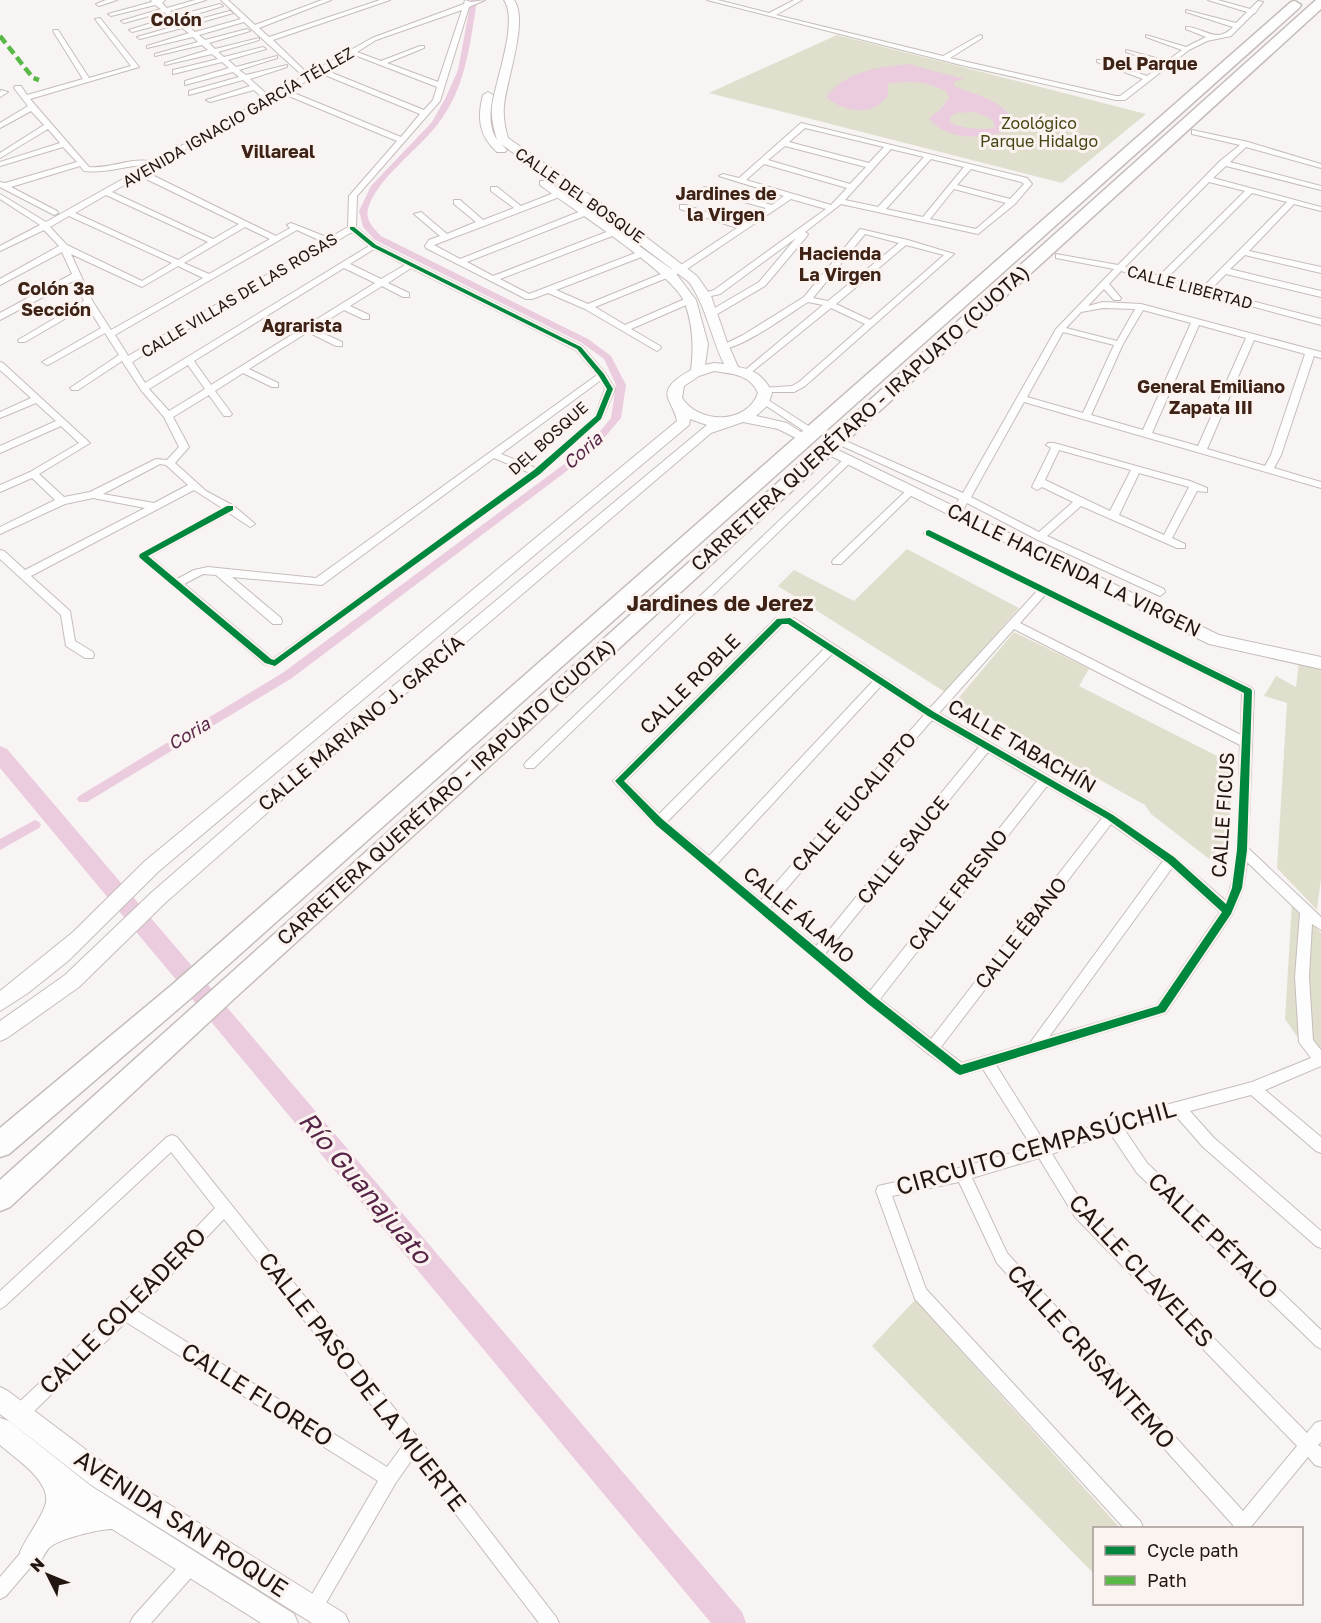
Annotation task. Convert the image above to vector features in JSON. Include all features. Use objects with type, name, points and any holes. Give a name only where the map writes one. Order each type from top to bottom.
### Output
[{"type":"highway","name":"CARRETERA QUERÉTARO - IRAPUATO (CUOTA)","points":[[0,1145],[207,969],[1301,0]]},
{"type":"highway","name":"CARRETERA QUERÉTARO - IRAPUATO (CUOTA)","points":[[0,1198],[202,1012],[1321,2]]},
{"type":"street","points":[[99,4],[113,0]]},
{"type":"street","points":[[111,14],[166,0]]},
{"type":"street","points":[[124,21],[203,0]]},
{"type":"street","points":[[255,27],[328,0]]},
{"type":"street","points":[[269,39],[387,0]]},
{"type":"street","name":"AVENIDA IGNACIO GARCÍA TÉLLEZ","points":[[0,244],[69,213],[141,173],[369,36],[482,0]]},
{"type":"street","name":"CALLE DEL BOSQUE","points":[[698,370],[702,344],[690,300],[676,272],[641,254],[491,142],[484,126],[484,110],[499,54],[504,8],[509,0],[514,7],[510,55],[496,110],[497,124],[503,140],[604,211],[705,296],[732,368]]},
{"type":"street","points":[[710,0],[961,63],[1116,98],[1122,98],[1187,49],[1213,37]]},
{"type":"street","points":[[770,15],[799,0]]},
{"type":"street","points":[[1211,0],[1252,11]]},
{"type":"street","points":[[155,1],[267,97]]},
{"type":"street","points":[[230,508],[143,556],[176,584],[201,570],[211,569],[220,572],[318,582],[602,375],[579,348],[374,246],[352,228],[353,196],[436,101],[470,2]]},
{"type":"street","name":"AVENIDA IGNACIO GARCÍA TÉLLEZ","points":[[280,89],[374,39],[470,2]]},
{"type":"street","points":[[1188,28],[1213,37],[1225,37],[1260,2]]},
{"type":"street","points":[[132,30],[222,3],[247,19],[304,73]]},
{"type":"street","points":[[1188,11],[1238,26]]},
{"type":"street","points":[[140,37],[230,13]]},
{"type":"street","points":[[25,97],[135,67],[98,19]]},
{"type":"street","points":[[149,47],[247,19]]},
{"type":"street","points":[[56,31],[88,81]]},
{"type":"street","points":[[157,55],[247,31]]},
{"type":"street","points":[[1148,36],[1187,49]]},
{"type":"street","points":[[945,58],[980,37]]},
{"type":"street","points":[[167,64],[257,39]]},
{"type":"street","points":[[381,63],[422,47]]},
{"type":"street","points":[[176,72],[263,49]]},
{"type":"street","points":[[1128,51],[1168,63]]},
{"type":"street","points":[[352,52],[442,86]]},
{"type":"street","points":[[188,83],[275,57]]},
{"type":"street","points":[[1099,61],[1148,78]]},
{"type":"street","points":[[192,93],[285,66]]},
{"type":"street","points":[[319,70],[426,114]]},
{"type":"street","points":[[39,80],[46,90]]},
{"type":"street","points":[[210,100],[256,87]]},
{"type":"street","points":[[18,88],[32,107],[87,168],[96,170],[138,161],[146,163]]},
{"type":"street","points":[[280,89],[402,140]]},
{"type":"street","points":[[0,126],[32,107]]},
{"type":"street","points":[[740,181],[804,124],[1028,182],[1012,202],[978,232],[840,201]]},
{"type":"street","points":[[0,156],[49,125]]},
{"type":"street","name":"AVENIDA IGNACIO GARCÍA TÉLLEZ","points":[[43,223],[54,213],[217,126]]},
{"type":"street","points":[[1194,132],[1321,166]]},
{"type":"street","points":[[783,143],[871,166]]},
{"type":"street","points":[[0,164],[64,144]]},
{"type":"street","points":[[961,505],[1060,328],[1223,163],[1245,144]]},
{"type":"street","points":[[705,296],[717,292],[832,208],[889,146]]},
{"type":"street","points":[[881,209],[930,156]]},
{"type":"street","points":[[762,161],[852,187]]},
{"type":"street","points":[[2,185],[81,163]]},
{"type":"street","points":[[1223,163],[1321,188]]},
{"type":"street","points":[[926,219],[969,166]]},
{"type":"street","points":[[141,173],[276,239]]},
{"type":"street","points":[[723,176],[832,208]]},
{"type":"street","points":[[1207,179],[1321,209]]},
{"type":"street","points":[[2,185],[54,213]]},
{"type":"street","points":[[954,186],[1012,202]]},
{"type":"street","points":[[494,189],[520,209]]},
{"type":"street","points":[[707,189],[774,208]]},
{"type":"street","points":[[1160,280],[1250,191]]},
{"type":"street","points":[[106,192],[214,242]]},
{"type":"street","points":[[559,194],[482,222],[432,242],[429,246],[529,297],[641,254]]},
{"type":"street","points":[[0,196],[43,223],[63,247],[89,302],[144,388],[168,416],[184,447],[164,462],[93,495],[62,501],[0,531]]},
{"type":"street","points":[[588,308],[676,272],[790,196]]},
{"type":"street","points":[[457,202],[482,222]]},
{"type":"street","points":[[1204,291],[1292,202]]},
{"type":"street","points":[[683,207],[744,228]]},
{"type":"street","points":[[69,213],[211,278]]},
{"type":"street","points":[[459,262],[584,213]]},
{"type":"street","points":[[418,214],[446,237]]},
{"type":"street","points":[[711,314],[762,284],[817,219]]},
{"type":"street","points":[[63,247],[142,284],[246,223]]},
{"type":"street","points":[[47,362],[211,278],[294,226],[329,242]]},
{"type":"street","name":"CALLE VILLAS DE LAS ROSAS","points":[[75,388],[352,228]]},
{"type":"street","points":[[723,347],[746,337],[807,299],[863,231],[950,254],[802,384],[794,389],[765,396],[757,411],[744,418],[727,421],[701,418],[681,407],[675,397],[676,386],[685,377],[698,370],[714,367],[748,372],[759,380],[765,396],[803,432]]},
{"type":"street","points":[[492,279],[612,233]]},
{"type":"street","points":[[748,372],[905,242]]},
{"type":"street","points":[[144,388],[374,246]]},
{"type":"street","points":[[0,282],[63,247]]},
{"type":"street","points":[[1244,252],[1321,270]]},
{"type":"street","name":"CALLE LIBERTAD","points":[[1059,256],[1119,268],[1321,322]]},
{"type":"street","points":[[345,265],[406,295]]},
{"type":"street","points":[[168,416],[410,265]]},
{"type":"street","points":[[1226,271],[1321,294]]},
{"type":"street","points":[[0,317],[75,276]]},
{"type":"street","points":[[1105,284],[1118,298]]},
{"type":"street","points":[[549,290],[588,308],[657,348]]},
{"type":"street","points":[[1096,294],[1118,298],[1141,307],[1321,356]]},
{"type":"street","points":[[807,299],[829,304],[872,324]]},
{"type":"street","points":[[625,328],[690,300]]},
{"type":"street","points":[[22,340],[89,302]]},
{"type":"street","points":[[344,307],[366,317]]},
{"type":"street","points":[[1076,312],[1090,307],[1141,307]]},
{"type":"street","points":[[1086,416],[1119,344],[1141,307]]},
{"type":"street","points":[[1147,433],[1195,322]]},
{"type":"street","points":[[1060,328],[1119,344]]},
{"type":"street","points":[[308,329],[339,344]]},
{"type":"street","points":[[1201,451],[1251,337]]},
{"type":"street","points":[[1268,470],[1276,455],[1310,353]]},
{"type":"street","points":[[189,360],[227,414]]},
{"type":"street","points":[[0,365],[85,443],[33,474],[0,489]]},
{"type":"street","points":[[242,369],[275,386]]},
{"type":"street","points":[[0,379],[11,375]]},
{"type":"street","name":"DEL BOSQUE","points":[[176,584],[268,661],[275,663],[537,472],[599,417],[610,389],[602,375]]},
{"type":"street","points":[[1021,398],[1321,484]]},
{"type":"street","points":[[0,415],[37,399]]},
{"type":"street","name":"CALLE MARIANO J. GARCÍA","points":[[0,1002],[31,981],[97,925],[152,866],[684,422],[681,407]]},
{"type":"street","points":[[744,418],[803,432]]},
{"type":"street","name":"CALLE MARIANO J. GARCÍA","points":[[0,1032],[72,981],[158,898],[305,770],[706,430],[727,421]]},
{"type":"street","points":[[0,450],[63,422]]},
{"type":"street","points":[[1167,539],[1199,488],[1054,446],[1038,485],[1181,546]]},
{"type":"street","points":[[530,765],[843,452],[961,505],[1044,538],[1160,592]]},
{"type":"street","name":"CALLE HACIENDA LA VIRGEN","points":[[843,452],[912,490],[961,505],[1215,640],[1321,663]]},
{"type":"street","points":[[493,454],[537,472]]},
{"type":"street","points":[[164,462],[194,486],[230,508],[250,524]]},
{"type":"street","points":[[1113,516],[1136,470]]},
{"type":"street","points":[[33,474],[62,501]]},
{"type":"street","points":[[25,575],[194,486]]},
{"type":"street","points":[[837,562],[912,490]]},
{"type":"street","points":[[93,495],[154,506]]},
{"type":"street","points":[[1044,538],[1082,503]]},
{"type":"street","points":[[929,533],[1044,590]]},
{"type":"street","points":[[0,553],[66,614],[70,643],[89,655]]},
{"type":"street","points":[[220,572],[277,621]]},
{"type":"street","name":"CALLE EUCALIPTO","points":[[762,908],[931,714],[1044,590]]},
{"type":"street","name":"CALLE FICUS","points":[[960,1070],[1161,1009],[1228,911],[1237,888],[1242,850],[1248,691],[1044,590]]},
{"type":"street","name":"CALLE ROBLE","points":[[619,781],[780,621],[790,621]]},
{"type":"street","name":"CALLE TABACHÍN","points":[[790,621],[931,714],[1110,817],[1171,860],[1228,911]]},
{"type":"street","points":[[1013,624],[1246,743]]},
{"type":"street","points":[[659,822],[830,649]]},
{"type":"street","points":[[710,863],[880,680]]},
{"type":"street","name":"CALLE SAUCE","points":[[818,953],[987,746]]},
{"type":"street","name":"CALLE ÁLAMO","points":[[619,781],[659,822],[818,953],[871,1000],[960,1070]]},
{"type":"street","name":"CALLE FRESNO","points":[[871,1000],[1044,781]]},
{"type":"street","name":"CALLE ÉBANO","points":[[932,1049],[1110,817]]},
{"type":"street","points":[[1242,850],[1321,925]]},
{"type":"street","points":[[1035,1047],[1171,860]]},
{"type":"street","points":[[1306,911],[1302,977],[1306,1042],[1321,1060]]},
{"type":"street","name":"CIRCUITO CEMPASÚCHIL","points":[[1134,1527],[920,1294],[883,1191],[963,1174],[1041,1151],[1113,1125],[1253,1088],[1321,1060]]},
{"type":"street","name":"CALLE CLAVELES","points":[[987,1063],[1080,1212],[1321,1459]]},
{"type":"street","points":[[1253,1088],[1321,1146]]},
{"type":"street","points":[[1178,1108],[1208,1142],[1321,1241]]},
{"type":"street","name":"CALLE PÉTALO","points":[[1113,1125],[1142,1168],[1321,1341]]},
{"type":"street","name":"CALLE PASO DE LA MUERTE","points":[[0,1300],[172,1142],[413,1444],[550,1623]]},
{"type":"street","name":"CALLE CRISANTEMO","points":[[963,1174],[1002,1258],[1241,1526]]},
{"type":"street","name":"CALLE COLEADERO","points":[[20,1413],[125,1312],[225,1208]]},
{"type":"street","name":"CALLE FLOREO","points":[[125,1312],[388,1478]]},
{"type":"street","name":"AVENIDA SAN ROQUE","points":[[0,1399],[99,1476],[336,1623]]},
{"type":"street","points":[[1241,1526],[1321,1429]]},
{"type":"street","name":"AVENIDA SAN ROQUE","points":[[0,1431],[82,1495],[285,1623]]},
{"type":"street","points":[[313,1609],[388,1478],[413,1444]]},
{"type":"street","points":[[39,1544],[58,1506],[57,1486],[42,1464]]},
{"type":"street","points":[[0,1590],[99,1476]]},
{"type":"street","points":[[39,1544],[95,1517],[115,1516]]},
{"type":"street","points":[[139,1623],[191,1564]]},
{"type":"green space","name":"Zoológico Parque Hidalgo","points":[[837,35],[1146,114],[1062,183],[709,93]]},
{"type":"green space","points":[[907,549],[1019,608],[945,692],[778,586],[794,570],[854,601]]},
{"type":"green space","points":[[1014,632],[1089,669],[1079,686],[1233,764],[1226,872],[1151,814],[1145,805],[957,700]]},
{"type":"green space","points":[[1299,662],[1321,667],[1321,879],[1317,910],[1277,868],[1287,703],[1264,696],[1276,676],[1296,687]]},
{"type":"green space","points":[[1292,903],[1321,933],[1321,1049],[1312,1058],[1285,1019]]},
{"type":"green space","points":[[915,1300],[1119,1527],[1093,1527],[1093,1573],[872,1346]]},
{"type":"shaded area","points":[[908,64],[964,79],[953,82],[956,87],[981,96],[1002,108],[1014,121],[1008,131],[966,136],[945,131],[929,118],[940,110],[949,98],[946,91],[917,82],[888,84],[888,96],[877,106],[867,110],[848,108],[826,97],[853,76],[874,69]],"holes":[[[974,112],[994,122],[994,128],[962,127],[951,123],[950,117],[956,113]]]},
{"type":"waterway","name":"Coria","points":[[83,799],[288,675],[589,450],[616,418],[621,385],[608,358],[585,341],[378,238],[367,227],[363,211],[374,188],[435,123],[450,97],[462,70],[474,0]]},
{"type":"waterway","name":"Río Guanajuato","points":[[0,754],[731,1623]]},
{"type":"waterway","name":"Coria","points":[[0,845],[35,825]]},
{"type":"tunnel","points":[[800,436],[836,453]]},
{"type":"marked path","points":[[0,36],[33,78],[39,80]]},
{"type":"cycle path","points":[[230,508],[143,556],[268,661],[275,663],[537,472],[599,417],[610,389],[602,375],[579,348],[374,246],[352,228]]},
{"type":"cycle path","points":[[929,533],[1248,691],[1242,850],[1237,888],[1228,911],[1161,1009],[960,1070],[871,1000],[659,822],[619,781],[780,621],[790,621],[931,714],[1110,817],[1171,860],[1228,911]]},
{"type":"district","name":"Colón","points":[[176,20]]},
{"type":"district","name":"Del Parque","points":[[1150,64]]},
{"type":"district","name":"Villareal","points":[[278,152]]},
{"type":"district","name":"Jardines de la Virgen","points":[[726,204]]},
{"type":"district","name":"Hacienda La Virgen","points":[[840,264]]},
{"type":"district","name":"Colón 3ª Sección","points":[[56,299]]},
{"type":"district","name":"Agrarista","points":[[302,326]]},
{"type":"district","name":"General Emiliano Zapata III","points":[[1211,397]]},
{"type":"district","name":"Jardines de Jerez","points":[[720,603]]}]
